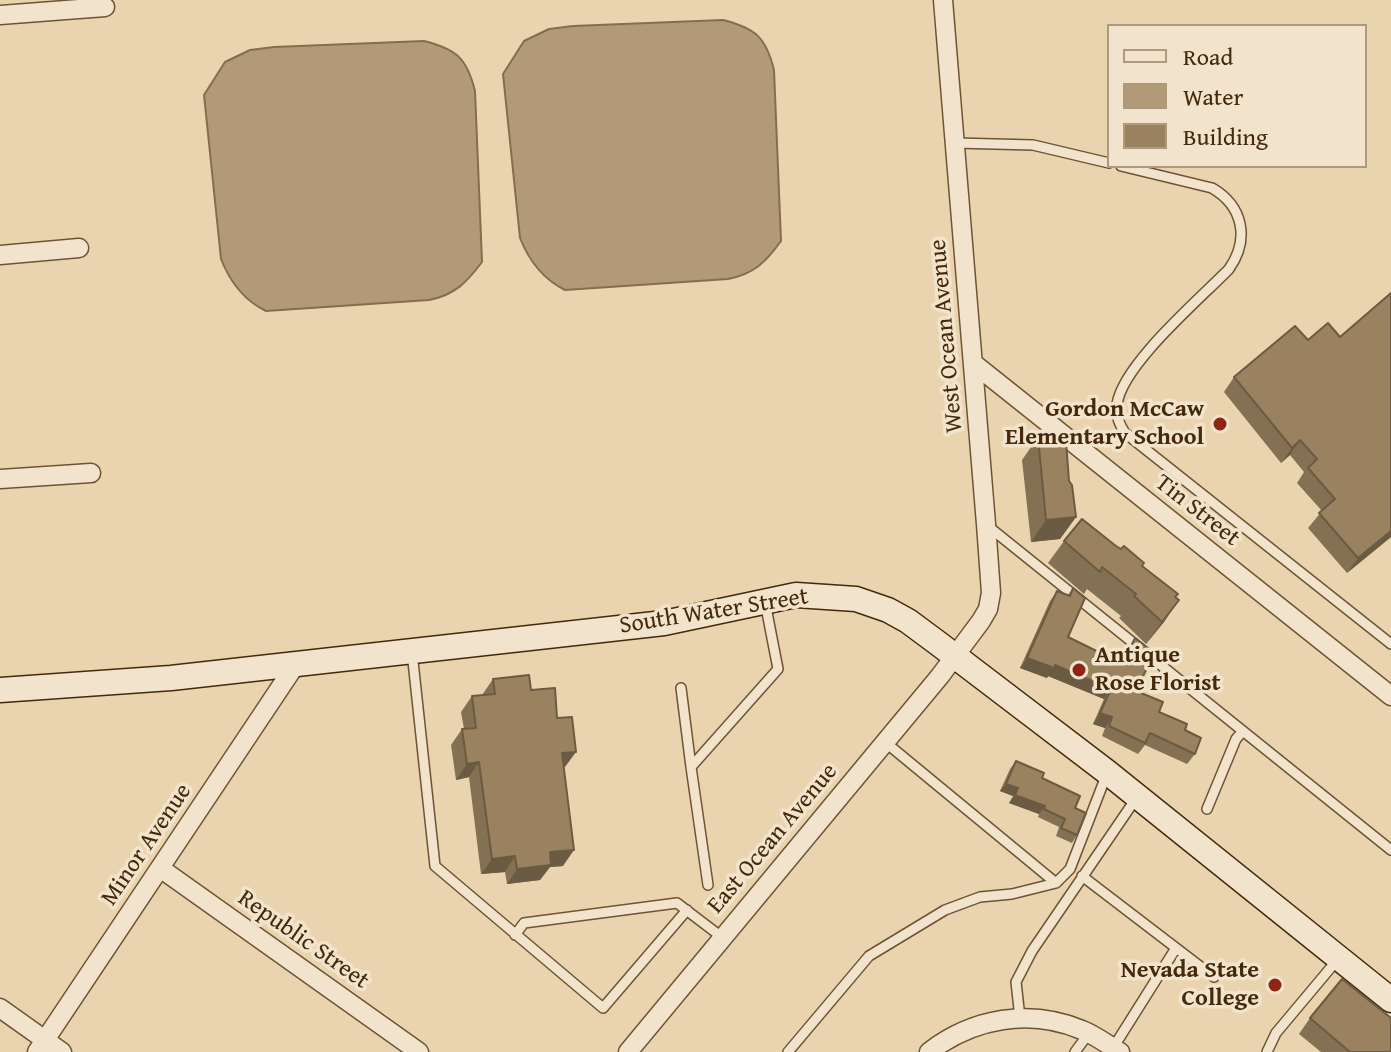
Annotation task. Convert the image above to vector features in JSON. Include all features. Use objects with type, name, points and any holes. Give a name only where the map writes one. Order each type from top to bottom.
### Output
[{"type":"main road","name":"South Water Street","points":[[0,690],[171,678],[664,623],[796,595],[856,599],[908,621],[1107,772],[1391,1000]]},
{"type":"street","name":"West Ocean Avenue","points":[[943,0],[991,593],[988,609],[954,656]]},
{"type":"street","points":[[0,15],[105,7]]},
{"type":"street","points":[[0,255],[79,248]]},
{"type":"street","name":"Tin Street","points":[[973,363],[1391,696]]},
{"type":"street","points":[[0,479],[91,473]]},
{"type":"street","name":"East Ocean Avenue","points":[[628,1052],[954,656]]},
{"type":"street","name":"Minor Avenue","points":[[41,1046],[296,664]]},
{"type":"street","name":"Republic Street","points":[[160,868],[419,1052]]},
{"type":"street","points":[[0,1008],[41,1046],[62,1052]]},
{"type":"street","points":[[929,1052],[968,1028],[1020,1018],[1044,1019],[1089,1033],[1117,1050]]},
{"type":"lane","points":[[955,143],[1033,145],[1107,163]]},
{"type":"lane","points":[[1129,168],[1212,188],[1224,195],[1239,216],[1242,237],[1229,269],[1164,332],[1132,374],[1117,404],[1120,425],[1125,433],[1177,476],[1391,644]]},
{"type":"lane","points":[[986,524],[1391,850]]},
{"type":"lane","points":[[691,767],[778,669],[765,602]]},
{"type":"lane","points":[[411,651],[435,866],[603,1008],[687,910]]},
{"type":"lane","points":[[681,688],[708,885]]},
{"type":"lane","points":[[1207,809],[1236,739],[1243,731]]},
{"type":"lane","points":[[885,742],[1056,883]]},
{"type":"lane","points":[[788,1052],[869,956],[945,910],[980,897],[1012,894],[1056,883],[1070,869],[1107,772]]},
{"type":"lane","points":[[1020,1018],[1016,982],[1032,951],[1137,797]]},
{"type":"lane","points":[[1082,876],[1214,977]]},
{"type":"lane","points":[[515,935],[524,923],[677,903],[723,938]]},
{"type":"lane","points":[[1117,1050],[1176,948]]},
{"type":"lane","points":[[1267,1052],[1276,1033],[1338,959]]},
{"type":"lane","points":[[1075,1052],[1089,1033]]},
{"type":"water","points":[[723,20],[758,36],[767,49],[774,70],[781,241],[759,266],[728,279],[565,290],[557,286],[538,268],[520,238],[503,74],[524,41],[549,29]]},
{"type":"water","points":[[424,41],[458,57],[468,70],[475,91],[482,262],[460,287],[429,300],[266,311],[258,307],[238,290],[221,259],[204,95],[225,62],[250,50]]},
{"type":"building","points":[[1391,293],[1391,531],[1358,558],[1319,513],[1335,499],[1308,468],[1317,459],[1300,440],[1292,448],[1234,377],[1295,326],[1308,340],[1328,323],[1340,337]]},
{"type":"building","points":[[1062,435],[1063,442],[1066,441],[1076,517],[1046,520],[1038,437]]},
{"type":"building","points":[[1082,519],[1116,546],[1121,549],[1124,546],[1144,563],[1142,566],[1178,594],[1175,597],[1179,600],[1162,622],[1134,596],[1136,594],[1102,567],[1100,572],[1064,541]]},
{"type":"building","points":[[1073,588],[1085,598],[1068,637],[1123,664],[1135,638],[1154,653],[1136,691],[1163,702],[1159,712],[1187,724],[1185,730],[1201,738],[1195,754],[1150,733],[1145,743],[1109,726],[1112,717],[1100,713],[1111,689],[1055,665],[1054,668],[1027,658],[1057,591],[1070,596]]},
{"type":"building","points":[[529,675],[531,690],[555,688],[557,718],[572,717],[576,752],[562,753],[574,850],[550,852],[551,865],[517,869],[515,856],[492,859],[479,762],[467,764],[462,729],[476,728],[472,696],[495,694],[493,679]]},
{"type":"building","points":[[1016,761],[1044,773],[1042,778],[1080,796],[1075,808],[1086,813],[1077,835],[1061,828],[1065,819],[1044,809],[1045,806],[1015,795],[1018,788],[1006,784]]},
{"type":"building","points":[[1342,979],[1391,1018],[1391,1052],[1350,1052],[1310,1018]]},
{"type":"place","name":"Gordon McCaw Elementary School","points":[[1220,424]]},
{"type":"place","name":"Antique Rose Florist","points":[[1079,670]]},
{"type":"place","name":"Nevada State College","points":[[1275,985]]}]
